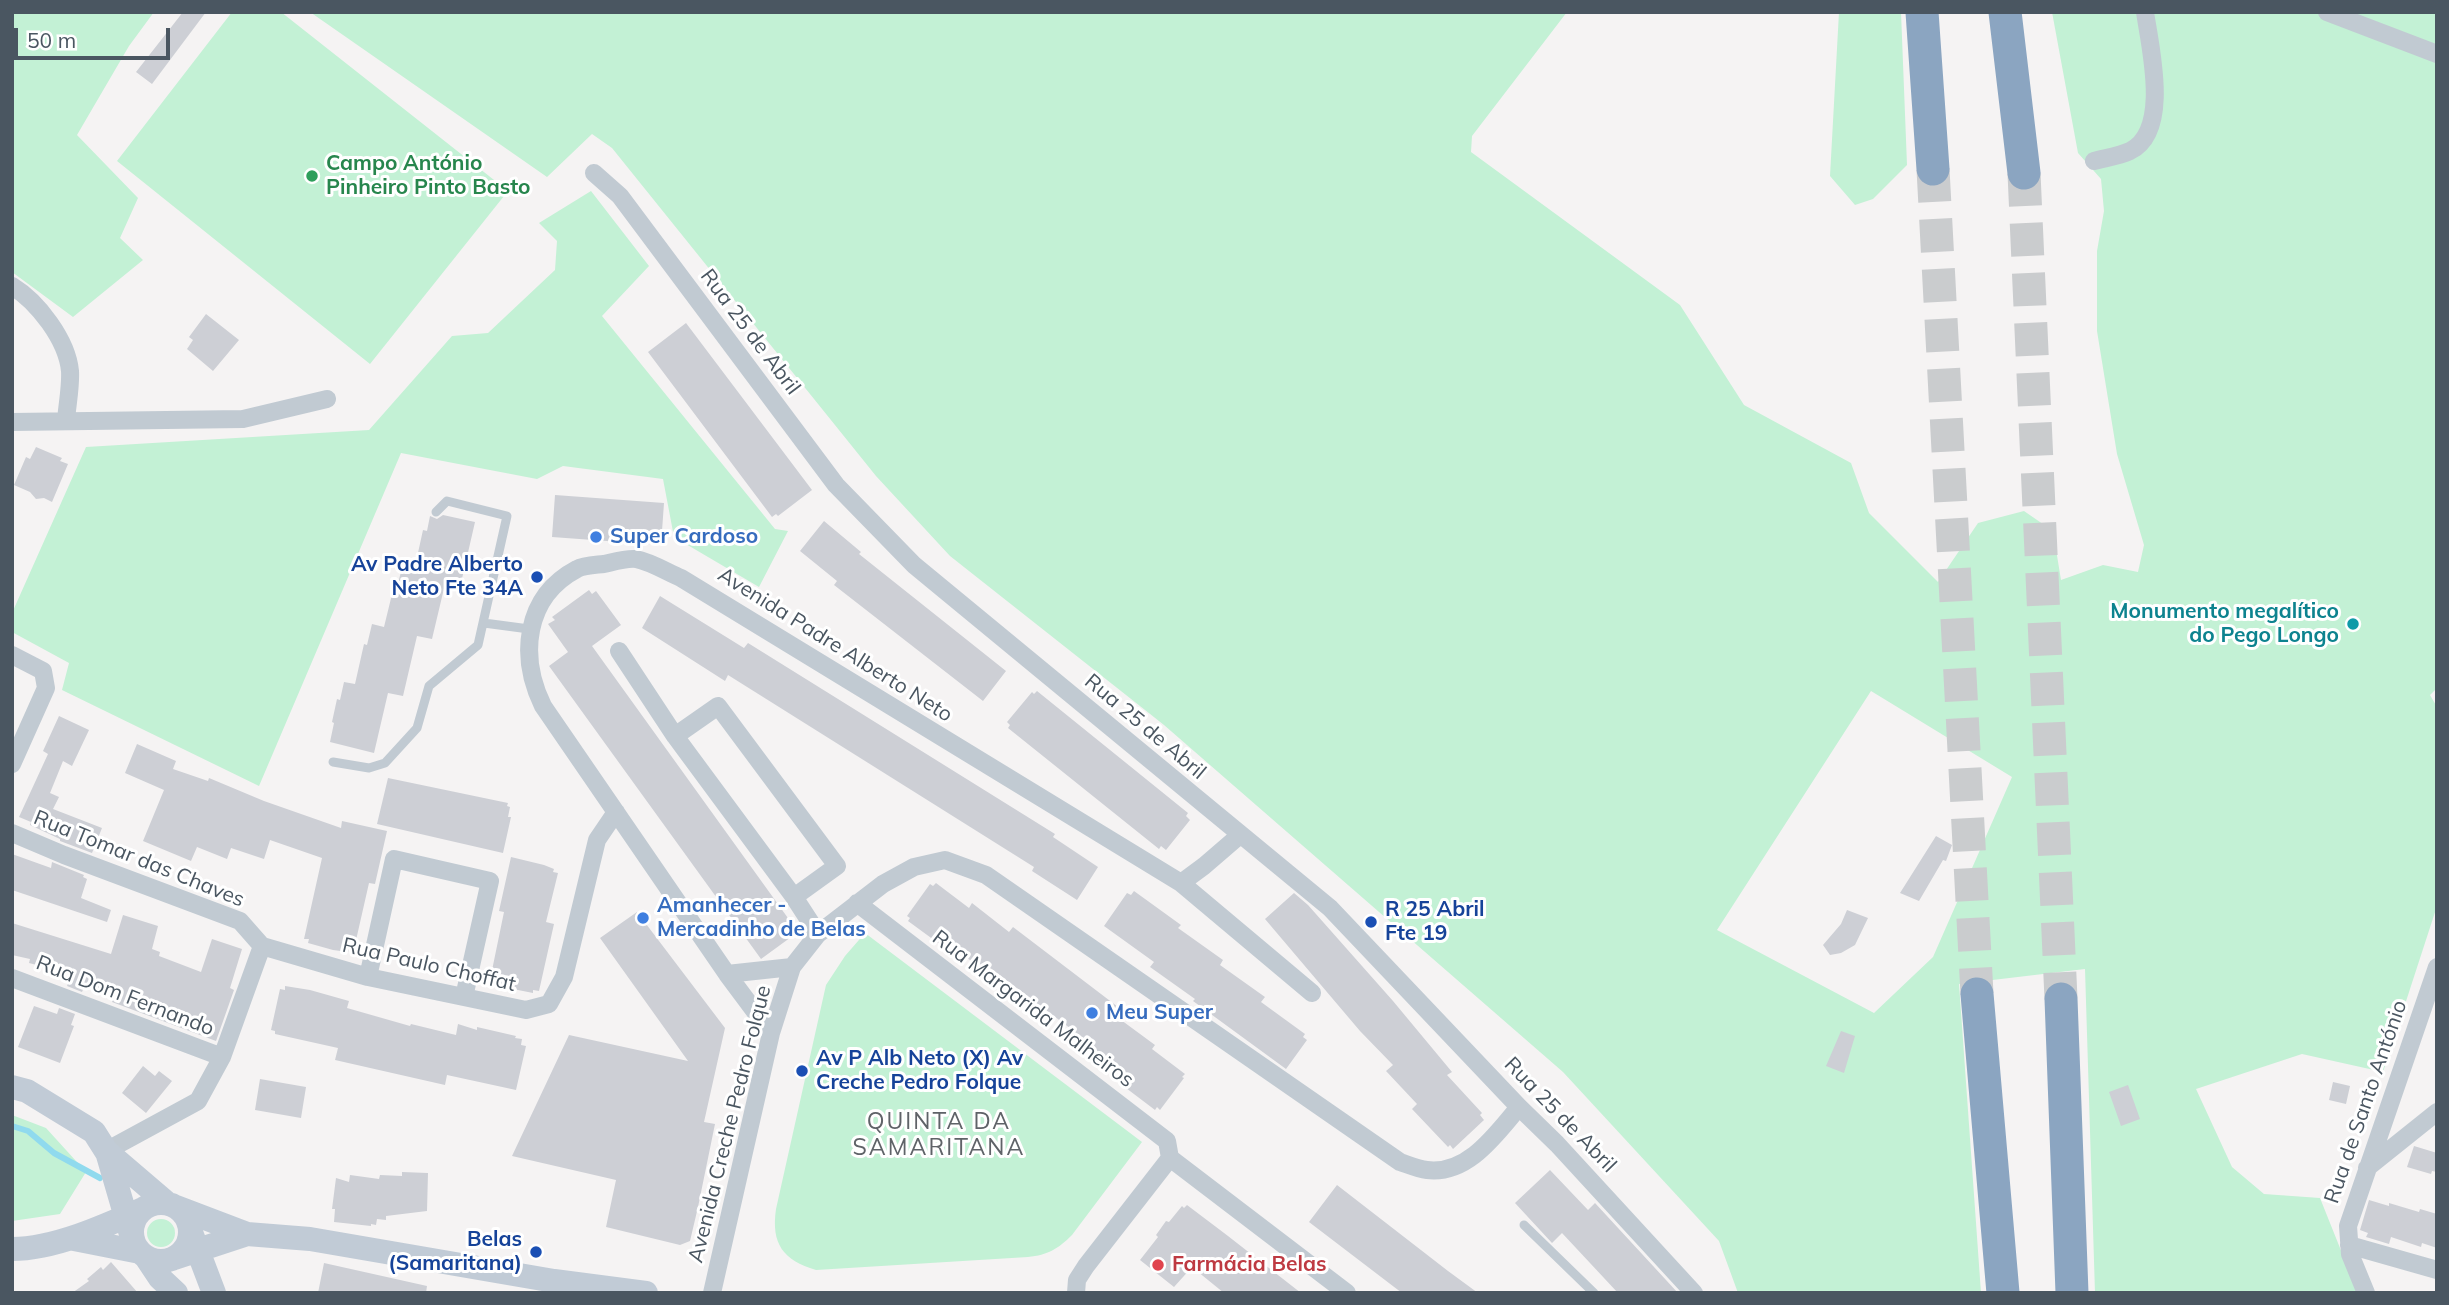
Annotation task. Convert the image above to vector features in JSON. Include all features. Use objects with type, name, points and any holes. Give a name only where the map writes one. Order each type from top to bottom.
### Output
[{"type":"highway","points":[[1922,12],[1933,169]]},
{"type":"highway","points":[[2005,12],[2024,173]]},
{"type":"highway","points":[[1977,994],[2003,1293]]},
{"type":"highway","points":[[2061,999],[2072,1293]]},
{"type":"main road","points":[[12,1087],[27,1091],[94,1132],[106,1151],[160,1278],[176,1293]]},
{"type":"main road","points":[[106,1151],[183,1222],[214,1293]]},
{"type":"main road","points":[[143,1239],[159,1203],[183,1222],[247,1234],[310,1239],[552,1287],[646,1293]]},
{"type":"main road","points":[[183,1222],[247,1234]]},
{"type":"main road","points":[[12,1249],[96,1230],[143,1239],[177,1256],[187,1244],[183,1222]]},
{"type":"main road","points":[[69,1238],[143,1239]]},
{"type":"street","points":[[2094,162],[2132,150],[2145,137],[2154,116],[2155,77],[2145,12]]},
{"type":"street","points":[[2327,12],[2336,18],[2437,54]]},
{"type":"street","name":"Rua 25 de Abril","points":[[594,173],[620,196],[836,485],[914,565],[1329,908],[1519,1107],[1566,1152],[1694,1293]]},
{"type":"street","points":[[12,286],[29,297],[58,336],[70,370],[66,421]]},
{"type":"street","points":[[12,422],[243,419],[327,399]]},
{"type":"street","name":"Avenida Padre Alberto Neto","points":[[772,1033],[727,974],[543,706],[533,685],[529,663],[529,629],[539,606],[553,587],[579,568],[635,559],[681,578],[1181,883],[1312,993]]},
{"type":"street","points":[[619,651],[675,736],[794,897],[818,934]]},
{"type":"street","points":[[12,654],[43,671],[46,688],[12,764]]},
{"type":"street","points":[[675,736],[718,706],[837,866],[794,897]]},
{"type":"street","name":"Rua Paulo Choffat","points":[[262,946],[368,977],[526,1010],[550,1004],[564,977],[597,840],[617,812]]},
{"type":"street","name":"Rua Tomar das Chaves","points":[[12,833],[240,920],[262,946]]},
{"type":"street","points":[[1181,883],[1240,835]]},
{"type":"street","points":[[368,977],[394,859],[490,881],[464,997]]},
{"type":"street","name":"Avenida Creche Pedro Folque","points":[[712,1293],[772,1033],[792,967],[818,934],[883,884],[914,867],[945,860],[986,875],[1400,1162],[1428,1170],[1457,1166],[1479,1152],[1519,1107]]},
{"type":"street","name":"Rua Margarida Malheiros","points":[[857,904],[1167,1141],[1170,1158]]},
{"type":"street","points":[[106,1151],[198,1101],[222,1056],[262,946]]},
{"type":"street","points":[[727,974],[792,967]]},
{"type":"street","name":"Rua de Santo António","points":[[2366,1293],[2350,1254],[2348,1226],[2437,967]]},
{"type":"street","name":"Rua Dom Fernando","points":[[12,978],[222,1056]]},
{"type":"street","points":[[2367,1167],[2437,1112]]},
{"type":"street","points":[[1076,1293],[1077,1280],[1086,1266],[1170,1158],[1347,1293]]},
{"type":"street","points":[[2349,1245],[2437,1270]]},
{"type":"lane","points":[[333,762],[369,768],[385,763],[417,728],[429,686],[478,645],[507,516],[447,501],[436,512]]},
{"type":"lane","points":[[484,624],[529,629]]},
{"type":"lane","points":[[1524,1225],[1594,1293]]},
{"type":"green space","points":[[12,12],[154,12],[129,46],[77,135],[138,198],[120,238],[143,260],[73,317],[12,272]]},
{"type":"green space","name":"Campo António Pinheiro Pinto Basto","points":[[232,12],[281,12],[508,191],[370,364],[117,161]]},
{"type":"green space","points":[[310,12],[1567,12],[1472,136],[1471,152],[1680,305],[1744,405],[1851,463],[1869,513],[1938,582],[1978,523],[2024,511],[2053,531],[2061,580],[2103,565],[2138,572],[2144,545],[2117,454],[2097,331],[2097,251],[2104,211],[2101,179],[2078,153],[2052,12],[2437,12],[2437,688],[2430,695],[2437,707],[2437,906],[2383,1072],[2302,1054],[2196,1089],[2232,1167],[2264,1194],[2320,1198],[2358,1293],[2095,1293],[2085,969],[1959,984],[1981,1293],[1738,1293],[1719,1241],[1563,1072],[1164,725],[950,556],[876,476],[612,148],[592,134],[547,177]],"holes":[[[1871,691],[2012,777],[1933,957],[1874,1013],[1717,930]]]},
{"type":"green space","points":[[1839,12],[1901,12],[1907,165],[1873,199],[1855,205],[1830,176]]},
{"type":"green space","points":[[591,191],[649,266],[602,316],[775,529],[788,531],[759,587],[674,537],[663,479],[563,466],[537,479],[401,453],[259,786],[62,690],[69,663],[12,632],[12,613],[86,447],[369,430],[452,336],[488,333],[555,270],[557,241],[539,223]]},
{"type":"green space","points":[[865,933],[1142,1142],[1072,1235],[1057,1248],[1028,1257],[816,1270],[795,1261],[782,1249],[776,1232],[776,1209],[826,985],[845,956]]},
{"type":"green space","points":[[12,1115],[46,1128],[86,1172],[60,1214],[12,1221]]},
{"type":"green space","points":[[161,1219],[171,1223],[175,1233],[171,1243],[161,1247],[151,1243],[147,1233],[151,1223]]},
{"type":"building","points":[[183,12],[206,12],[152,84],[136,72]]},
{"type":"building","points":[[206,314],[239,340],[213,371],[187,349],[193,340],[189,337]]},
{"type":"building","points":[[686,323],[812,490],[778,516],[776,514],[772,517],[648,352]]},
{"type":"building","points":[[36,447],[62,458],[60,461],[68,464],[52,502],[44,498],[36,499],[30,492],[14,485],[26,457],[30,459]]},
{"type":"building","points":[[555,495],[664,503],[661,545],[552,537]]},
{"type":"building","points":[[443,515],[475,522],[461,583],[446,580],[432,639],[417,636],[403,696],[388,693],[374,753],[330,742],[337,699],[340,700],[344,682],[355,684],[364,644],[367,645],[372,624],[384,627],[394,586],[397,587],[402,568],[414,571],[423,530],[427,531],[430,516],[437,519]]},
{"type":"building","points":[[824,521],[861,552],[859,554],[1006,671],[983,701],[834,585],[837,581],[800,551]]},
{"type":"building","points":[[589,590],[592,594],[596,591],[621,625],[592,646],[798,932],[761,959],[549,666],[568,652],[548,624],[555,620],[552,617]]},
{"type":"building","points":[[660,596],[744,648],[748,643],[1055,834],[1053,837],[1098,867],[1077,900],[1032,871],[1034,867],[728,675],[725,681],[642,628]]},
{"type":"building","points":[[1037,691],[1188,813],[1186,816],[1190,820],[1166,850],[1161,846],[1159,849],[1008,728],[1010,725],[1007,722],[1032,692],[1034,694]]},
{"type":"building","points":[[59,716],[89,730],[72,766],[63,761],[50,793],[59,797],[53,809],[102,828],[92,853],[60,841],[19,817],[48,754],[43,751]]},
{"type":"building","points":[[137,744],[176,761],[173,769],[208,781],[209,778],[341,828],[342,821],[387,831],[375,884],[369,883],[354,949],[349,948],[348,952],[333,950],[308,943],[309,939],[304,939],[322,858],[270,840],[264,859],[231,848],[227,859],[197,847],[191,861],[143,841],[164,790],[125,773]]},
{"type":"building","points":[[388,778],[508,803],[508,817],[511,817],[503,853],[377,824]]},
{"type":"building","points":[[1936,836],[1952,845],[1946,861],[1943,860],[1919,901],[1900,893]]},
{"type":"building","points":[[12,854],[51,868],[52,862],[84,875],[87,879],[81,898],[111,910],[107,922],[12,890]]},
{"type":"building","points":[[511,857],[544,865],[558,873],[546,922],[554,924],[539,991],[533,990],[533,993],[493,985],[494,981],[490,980],[504,912],[499,911]]},
{"type":"building","points":[[936,883],[969,908],[972,903],[1009,932],[1013,927],[1122,1010],[1117,1017],[1155,1045],[1152,1049],[1185,1074],[1160,1110],[1157,1107],[1155,1110],[1126,1088],[1128,1080],[1091,1052],[1095,1047],[985,964],[982,969],[944,941],[938,943],[908,921],[910,918],[907,916],[930,884],[933,886]]},
{"type":"building","points":[[1134,891],[1181,925],[1178,928],[1223,960],[1220,965],[1265,997],[1261,1002],[1305,1034],[1303,1037],[1307,1040],[1286,1069],[1193,1001],[1195,999],[1150,967],[1154,962],[1104,926],[1127,893],[1131,895]]},
{"type":"building","points":[[1294,893],[1308,905],[1393,1001],[1452,1072],[1447,1075],[1482,1113],[1480,1115],[1484,1120],[1453,1149],[1412,1109],[1417,1104],[1386,1071],[1393,1065],[1360,1031],[1265,919]]},
{"type":"building","points":[[1847,910],[1868,918],[1855,945],[1841,953],[1830,955],[1823,945],[1841,924]]},
{"type":"building","points":[[637,912],[725,1028],[704,1122],[715,1124],[698,1207],[690,1241],[680,1245],[606,1227],[616,1180],[512,1156],[569,1035],[688,1061],[600,938]]},
{"type":"building","points":[[123,915],[158,926],[152,949],[160,952],[159,956],[201,972],[212,939],[242,949],[230,988],[234,990],[216,1041],[112,1002],[115,995],[85,985],[82,992],[67,986],[72,974],[29,963],[30,959],[12,955],[12,923],[111,954]]},
{"type":"building","points":[[285,986],[349,1001],[347,1008],[410,1026],[411,1024],[456,1035],[458,1024],[516,1036],[515,1038],[522,1039],[521,1045],[526,1046],[516,1090],[447,1075],[445,1085],[335,1060],[338,1048],[275,1034],[275,1031],[271,1030],[280,989],[285,990]]},
{"type":"building","points":[[34,1006],[57,1014],[59,1008],[75,1014],[71,1025],[74,1026],[60,1063],[18,1047]]},
{"type":"building","points":[[1841,1031],[1855,1036],[1844,1073],[1826,1066]]},
{"type":"building","points":[[143,1066],[155,1076],[159,1071],[172,1081],[146,1113],[122,1093]]},
{"type":"building","points":[[260,1079],[306,1087],[301,1118],[255,1110]]},
{"type":"building","points":[[2333,1082],[2350,1086],[2346,1104],[2329,1100]]},
{"type":"building","points":[[2128,1085],[2140,1119],[2121,1126],[2109,1092]]},
{"type":"building","points":[[2414,1146],[2437,1153],[2437,1172],[2432,1171],[2431,1174],[2407,1167]]},
{"type":"building","points":[[1550,1170],[1588,1210],[1595,1203],[1678,1293],[1618,1293],[1562,1233],[1552,1243],[1515,1203]]},
{"type":"building","points":[[402,1172],[428,1173],[427,1211],[386,1216],[386,1220],[377,1219],[376,1225],[371,1226],[334,1222],[335,1209],[332,1209],[336,1178],[349,1182],[350,1175],[379,1179],[380,1175],[402,1176]]},
{"type":"building","points":[[1337,1185],[1478,1293],[1402,1293],[1309,1222]]},
{"type":"building","points":[[2369,1200],[2437,1214],[2437,1248],[2422,1243],[2421,1247],[2391,1237],[2389,1244],[2366,1237],[2368,1233],[2360,1230]]},
{"type":"building","points":[[1187,1205],[1301,1293],[1224,1293],[1192,1267],[1174,1287],[1140,1260],[1158,1237],[1156,1235],[1166,1221],[1169,1222],[1182,1206],[1184,1208]]},
{"type":"building","points":[[111,1262],[138,1293],[72,1293],[89,1281],[87,1279],[101,1267],[103,1270]]},
{"type":"building","points":[[324,1263],[427,1286],[426,1293],[318,1293]]},
{"type":"waterway","points":[[12,1126],[28,1131],[54,1153],[100,1178]]},
{"type":"tunnel","points":[[1933,169],[1977,994]]},
{"type":"tunnel","points":[[2024,173],[2061,999]]},
{"type":"place","name":"Campo António Pinheiro Pinto Basto","points":[[312,176]]},
{"type":"place","name":"Super Cardoso","points":[[596,537]]},
{"type":"place","name":"Av Padre Alberto Neto Fte 34A","points":[[537,577]]},
{"type":"place","name":"Monumento megalítico do Pego Longo","points":[[2353,624]]},
{"type":"place","name":"Amanhecer - Mercadinho de Belas","points":[[643,918]]},
{"type":"place","name":"R 25 Abril Fte 19","points":[[1371,922]]},
{"type":"place","name":"Meu Super","points":[[1092,1013]]},
{"type":"place","name":"Av P Alb Neto (X) Av Creche Pedro Folque","points":[[802,1071]]},
{"type":"place","name":"Belas (Samaritana)","points":[[536,1252]]},
{"type":"place","name":"Farmácia Belas","points":[[1158,1265]]},
{"type":"district","name":"QUINTA DA SAMARITANA","points":[[939,1135]]}]
